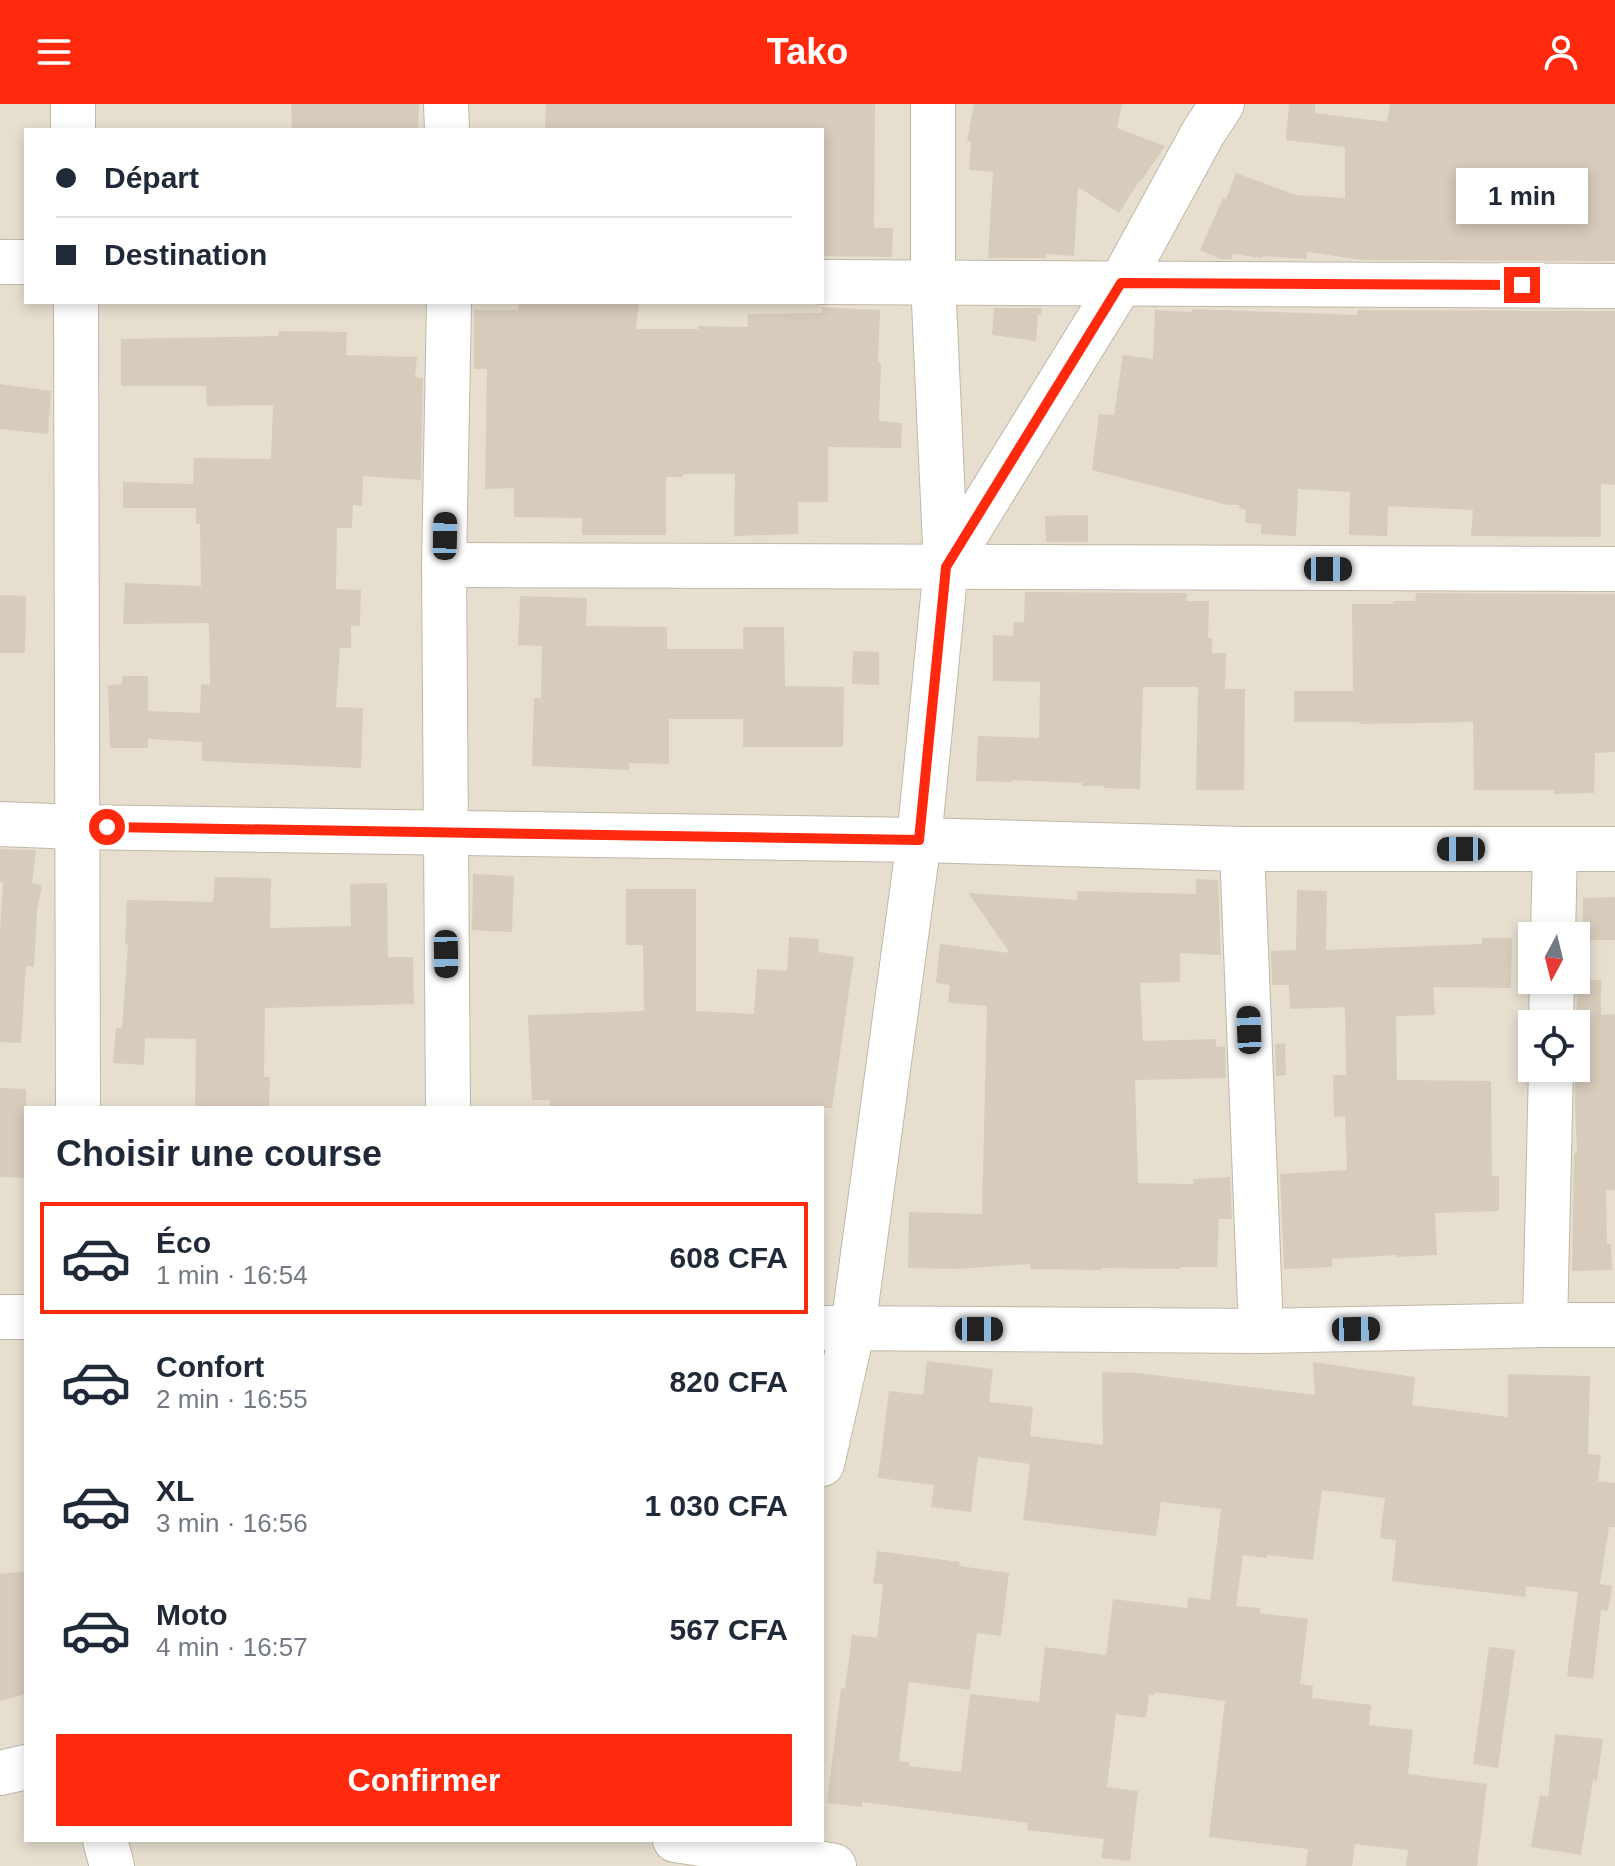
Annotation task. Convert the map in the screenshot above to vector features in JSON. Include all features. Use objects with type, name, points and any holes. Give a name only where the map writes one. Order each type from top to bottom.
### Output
[{"type":"street","points":[[73,104],[73,128]]},
{"type":"street","points":[[446,104],[447,128]]},
{"type":"street","points":[[824,1447],[838,1328],[919,840],[946,567],[933,281],[933,104]]},
{"type":"street","points":[[946,567],[1121,283],[1222,104]]},
{"type":"street","points":[[0,262],[24,262]]},
{"type":"street","points":[[824,282],[1615,286]]},
{"type":"street","points":[[76,304],[78,1106]]},
{"type":"street","points":[[448,1106],[444,565],[449,304]]},
{"type":"street","points":[[444,565],[1615,569]]},
{"type":"street","points":[[0,824],[919,840],[1242,849],[1615,849]]},
{"type":"street","points":[[1242,849],[1261,1331]]},
{"type":"street","points":[[1553,922],[1555,849]]},
{"type":"street","points":[[1545,1325],[1551,1082]]},
{"type":"street","points":[[0,1317],[24,1317]]},
{"type":"street","points":[[838,1328],[1261,1331],[1615,1325]]},
{"type":"street","points":[[0,1773],[24,1767]]},
{"type":"street","points":[[106,1842],[112,1866]]},
{"type":"street","points":[[689,1842],[834,1866]]},
{"type":"shaded area","points":[[0,104],[1615,104],[1615,1866],[0,1866]]},
{"type":"building","points":[[291,104],[419,104],[418,128],[292,128]]},
{"type":"building","points":[[546,104],[875,104],[874,228],[893,228],[892,257],[824,256],[824,128],[545,128]]},
{"type":"building","points":[[974,104],[1122,104],[1117,128],[1165,146],[1119,213],[1078,187],[1074,256],[1046,254],[1046,258],[988,258],[993,172],[969,170],[971,142],[967,141]]},
{"type":"building","points":[[1289,104],[1315,104],[1315,113],[1387,122],[1390,104],[1615,104],[1615,261],[1363,260],[1307,252],[1307,259],[1233,254],[1231,259],[1220,259],[1200,250],[1236,173],[1296,195],[1345,198],[1345,147],[1286,140]]},
{"type":"building","points":[[519,304],[639,304],[636,329],[698,329],[698,326],[748,327],[747,314],[822,313],[822,307],[880,310],[879,421],[902,423],[901,448],[828,447],[828,502],[798,502],[798,534],[734,536],[735,474],[666,477],[666,535],[582,535],[582,518],[514,517],[514,488],[485,489],[487,369],[474,369],[474,310],[518,310]]},
{"type":"building","points":[[994,308],[1042,308],[1041,315],[1038,315],[1036,341],[992,335]]},
{"type":"building","points":[[1192,309],[1357,315],[1358,310],[1615,311],[1615,485],[1601,484],[1601,537],[1471,536],[1473,510],[1388,506],[1387,536],[1349,535],[1350,492],[1298,489],[1296,536],[1261,534],[1261,524],[1245,523],[1246,510],[1239,508],[1239,505],[1228,505],[1092,470],[1099,414],[1114,415],[1123,355],[1153,359],[1155,310],[1192,312]]},
{"type":"building","points":[[279,331],[347,332],[346,355],[417,357],[415,377],[423,378],[421,480],[363,476],[362,506],[353,505],[352,528],[337,528],[336,589],[361,590],[360,626],[351,626],[351,648],[340,648],[336,707],[363,708],[361,768],[202,761],[202,742],[148,739],[148,748],[110,748],[108,685],[122,684],[122,676],[148,676],[148,711],[200,713],[201,684],[210,685],[209,623],[123,624],[125,583],[201,586],[200,524],[196,524],[196,508],[123,508],[123,482],[193,484],[194,458],[271,459],[273,405],[207,406],[206,386],[121,386],[121,339],[278,336]]},
{"type":"building","points":[[0,384],[51,391],[48,434],[0,429]]},
{"type":"building","points":[[1088,515],[1088,542],[1046,542],[1045,516]]},
{"type":"building","points":[[1025,592],[1187,593],[1186,601],[1209,601],[1208,638],[1212,638],[1212,653],[1226,653],[1225,689],[1245,689],[1244,790],[1196,790],[1198,687],[1143,687],[1140,789],[1082,786],[1082,783],[976,781],[978,736],[1039,738],[1040,682],[993,681],[993,635],[1013,636],[1014,622],[1024,622]]},
{"type":"building","points":[[1416,593],[1615,594],[1615,752],[1595,753],[1594,793],[1474,790],[1473,722],[1294,722],[1294,691],[1353,691],[1352,604],[1415,601]]},
{"type":"building","points":[[0,595],[26,596],[25,653],[0,653]]},
{"type":"building","points":[[520,596],[587,598],[586,626],[667,627],[667,649],[743,649],[743,627],[784,627],[785,686],[844,687],[843,747],[743,747],[743,719],[669,719],[669,764],[629,763],[629,770],[532,766],[534,698],[541,698],[542,646],[518,645]]},
{"type":"building","points":[[853,651],[879,652],[879,685],[852,684]]},
{"type":"building","points":[[0,849],[36,850],[32,883],[42,885],[37,911],[34,967],[26,966],[21,1043],[0,1042],[3,882],[0,882]]},
{"type":"building","points":[[473,874],[514,876],[512,932],[472,930]]},
{"type":"building","points":[[215,877],[271,878],[270,928],[351,926],[350,884],[387,883],[388,957],[413,957],[414,1004],[265,1008],[264,1077],[270,1077],[269,1106],[195,1106],[196,1039],[145,1038],[144,1065],[113,1063],[116,1028],[122,1028],[128,944],[125,944],[127,900],[213,902]]},
{"type":"building","points":[[1196,879],[1218,880],[1221,955],[1180,953],[1180,982],[1140,983],[1143,1041],[1216,1039],[1216,1047],[1225,1046],[1226,1078],[1135,1080],[1138,1183],[1193,1184],[1193,1179],[1230,1177],[1232,1219],[1219,1219],[1217,1267],[1030,1269],[1030,1264],[957,1269],[908,1268],[909,1212],[982,1214],[987,1006],[948,1003],[950,985],[936,983],[940,944],[1010,953],[968,893],[1077,900],[1077,891],[1196,894]]},
{"type":"building","points":[[626,889],[696,889],[696,1011],[754,1014],[757,969],[787,971],[789,937],[819,939],[818,952],[854,957],[832,1108],[550,1106],[550,1100],[532,1100],[528,1015],[644,1011],[643,945],[626,945]]},
{"type":"building","points":[[1297,890],[1327,891],[1326,950],[1482,944],[1482,938],[1512,938],[1511,988],[1433,987],[1435,1015],[1396,1016],[1397,1080],[1491,1081],[1492,1176],[1499,1176],[1499,1211],[1435,1213],[1437,1255],[1332,1259],[1332,1267],[1284,1269],[1280,1174],[1347,1170],[1345,1116],[1334,1117],[1333,1075],[1346,1075],[1345,1007],[1290,1009],[1289,985],[1272,985],[1271,951],[1296,950]]},
{"type":"building","points":[[1615,897],[1615,940],[1590,940],[1590,922],[1583,922],[1583,898]]},
{"type":"building","points":[[1590,980],[1601,980],[1601,1015],[1615,1014],[1615,1190],[1606,1190],[1607,1244],[1611,1244],[1612,1270],[1572,1271],[1574,1153],[1577,1153],[1575,1082],[1590,1082],[1590,1010],[1577,1010],[1577,994],[1590,994]]},
{"type":"building","points":[[1285,1043],[1286,1075],[1276,1076],[1275,1044]]},
{"type":"building","points":[[0,1088],[26,1089],[24,1178],[0,1177]]},
{"type":"building","points":[[927,1361],[993,1369],[989,1402],[1033,1407],[1030,1436],[1103,1445],[1102,1372],[1138,1373],[1315,1395],[1313,1362],[1415,1377],[1412,1405],[1508,1417],[1508,1374],[1590,1376],[1588,1454],[1601,1455],[1598,1481],[1615,1483],[1615,1527],[1609,1527],[1600,1584],[1612,1586],[1608,1611],[1601,1610],[1593,1679],[1567,1676],[1578,1592],[1526,1586],[1525,1597],[1392,1581],[1396,1540],[1380,1538],[1385,1498],[1322,1490],[1313,1560],[1243,1555],[1236,1606],[1260,1608],[1260,1613],[1308,1619],[1300,1684],[1313,1686],[1312,1698],[1371,1705],[1369,1725],[1413,1730],[1408,1774],[1487,1784],[1477,1866],[1406,1866],[1408,1850],[1355,1844],[1352,1866],[1306,1866],[1308,1849],[1209,1837],[1225,1701],[1155,1692],[1154,1695],[1149,1694],[1146,1718],[1116,1714],[1107,1787],[1138,1791],[1130,1861],[1101,1858],[1104,1839],[1027,1830],[1028,1823],[862,1802],[862,1807],[827,1803],[841,1688],[845,1689],[852,1635],[877,1638],[883,1585],[873,1583],[877,1551],[960,1562],[959,1566],[1009,1573],[1001,1636],[977,1633],[970,1690],[909,1682],[899,1761],[910,1762],[909,1766],[961,1772],[970,1694],[1039,1702],[1045,1647],[1106,1655],[1113,1599],[1187,1608],[1188,1597],[1210,1600],[1221,1509],[1161,1502],[1156,1536],[1023,1520],[1030,1464],[978,1457],[971,1512],[931,1507],[934,1485],[878,1478],[889,1391],[923,1395]]},
{"type":"building","points":[[24,1571],[24,1695],[0,1701],[0,1574]]},
{"type":"building","points":[[1489,1647],[1515,1650],[1498,1768],[1473,1764]]},
{"type":"building","points":[[1555,1734],[1603,1739],[1581,1855],[1531,1847],[1540,1795],[1548,1797]]},
{"type":"route","points":[[107,827],[919,840],[946,567],[1121,283],[1522,285]]}]
